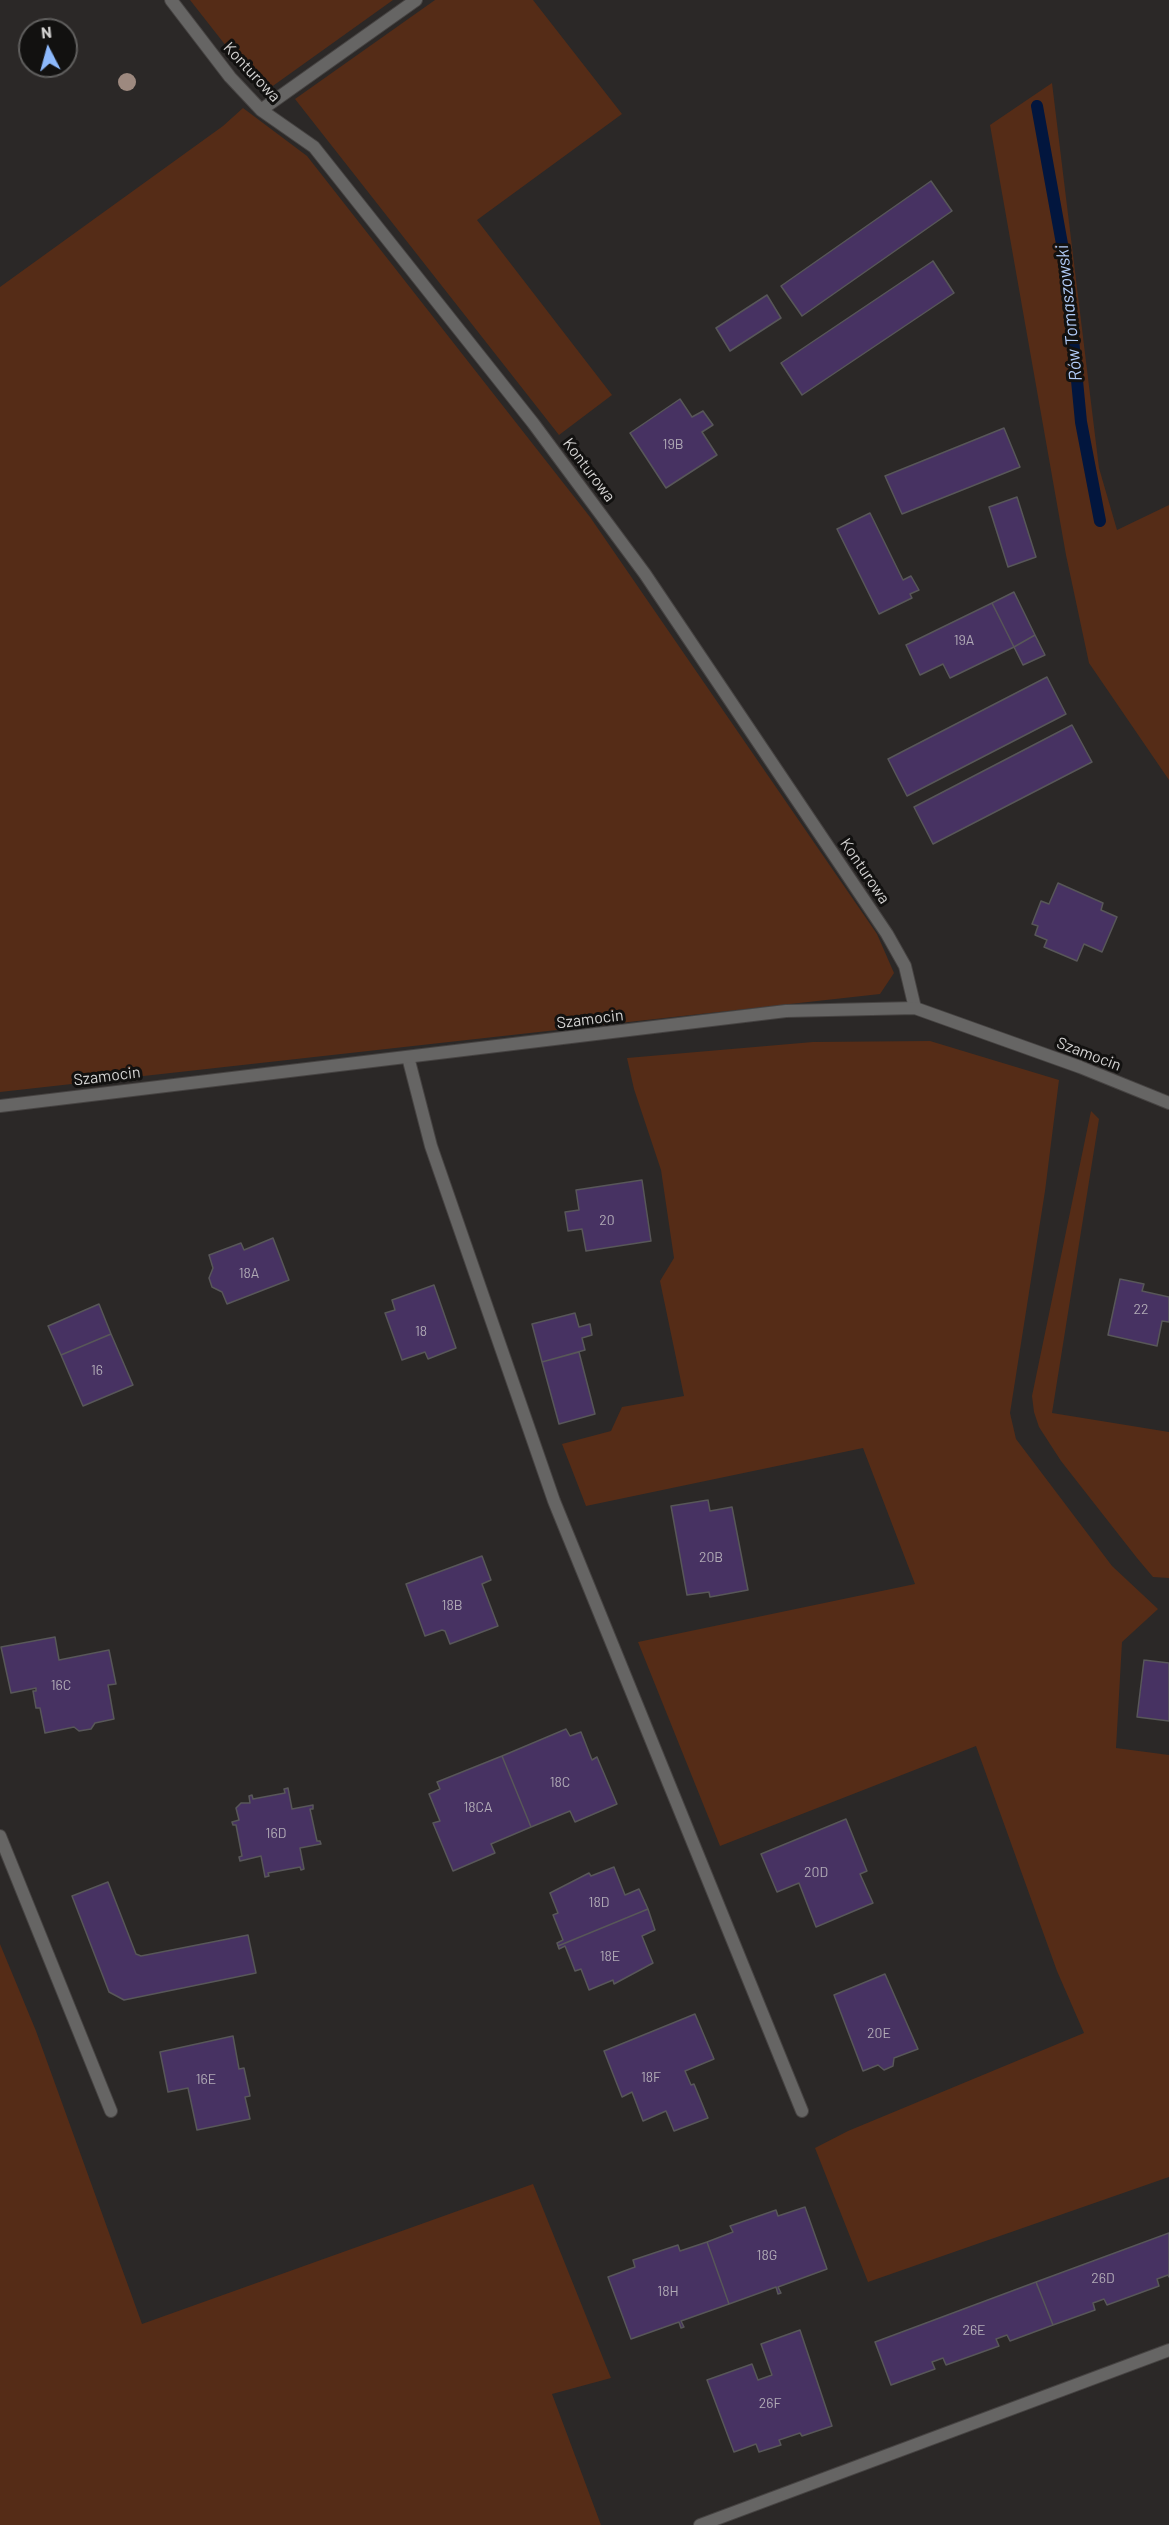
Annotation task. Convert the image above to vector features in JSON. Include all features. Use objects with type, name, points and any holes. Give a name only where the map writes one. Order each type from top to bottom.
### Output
[{"type":"street","name":"Konturowa","points":[[171,0],[230,77],[261,110],[314,147],[533,423],[645,574],[887,934],[905,966],[915,1008]]},
{"type":"street","points":[[261,110],[416,0]]},
{"type":"street","name":"Szamocin","points":[[0,1106],[786,1011],[915,1008],[1169,1103]]},
{"type":"street","points":[[408,1057],[431,1146],[554,1501],[802,2111]]},
{"type":"street","points":[[0,1836],[111,2111]]},
{"type":"street","points":[[700,2525],[1169,2350]]},
{"type":"shaded area","points":[[190,0],[393,0],[263,93]]},
{"type":"shaded area","points":[[435,0],[533,0],[622,114],[477,220],[612,395],[559,435],[295,99]]},
{"type":"shaded area","points":[[1052,83],[1099,468],[1117,530],[1169,505],[1169,780],[1089,663],[1066,555],[990,125]]},
{"type":"shaded area","points":[[243,108],[307,156],[590,517],[877,934],[894,973],[880,994],[0,1092],[0,287],[223,126]]},
{"type":"shaded area","points":[[930,1041],[1059,1080],[1045,1191],[1010,1413],[1016,1439],[1112,1566],[1158,1609],[1122,1642],[1116,1748],[1169,1755],[1169,2177],[868,2282],[815,2148],[848,2131],[1084,2033],[1057,1971],[976,1746],[720,1846],[638,1642],[915,1584],[863,1448],[586,1506],[562,1444],[611,1431],[622,1407],[684,1396],[660,1281],[674,1258],[661,1170],[634,1089],[627,1058],[813,1042]]},
{"type":"shaded area","points":[[1091,1111],[1099,1119],[1052,1413],[1169,1432],[1169,1578],[1153,1577],[1137,1558],[1061,1461],[1039,1427],[1034,1412],[1032,1396]]},
{"type":"shaded area","points":[[0,1944],[36,2031],[142,2324],[533,2184],[611,2378],[552,2394],[601,2525],[0,2525]]},
{"type":"building","points":[[931,181],[952,211],[802,316],[781,286]]},
{"type":"building","points":[[933,261],[954,293],[802,395],[781,363]]},
{"type":"building","points":[[767,295],[781,318],[730,351],[716,328]]},
{"type":"building","points":[[680,399],[692,417],[703,411],[713,425],[702,432],[717,455],[666,488],[630,433]]},
{"type":"building","points":[[1004,428],[1020,467],[902,514],[885,476]]},
{"type":"building","points":[[1017,497],[1036,557],[1008,567],[989,507]]},
{"type":"building","points":[[870,513],[903,580],[911,576],[919,590],[910,594],[912,598],[879,614],[837,529]]},
{"type":"building","points":[[1014,592],[1035,635],[1014,647],[992,603]]},
{"type":"building","points":[[992,603],[1014,647],[950,678],[943,664],[920,675],[906,645]]},
{"type":"building","points":[[1035,635],[1045,655],[1023,665],[1014,647]]},
{"type":"building","points":[[1047,677],[1066,714],[907,796],[888,759]]},
{"type":"building","points":[[1072,725],[1092,762],[933,844],[914,807]]},
{"type":"building","points":[[1058,883],[1103,903],[1101,910],[1117,917],[1102,952],[1084,944],[1077,961],[1044,947],[1047,940],[1035,935],[1038,926],[1032,924],[1041,901],[1049,904]]},
{"type":"building","points":[[642,1180],[651,1241],[586,1251],[582,1229],[568,1231],[565,1212],[579,1210],[576,1190]]},
{"type":"building","points":[[273,1238],[289,1280],[227,1304],[222,1292],[212,1287],[209,1278],[213,1268],[209,1255],[241,1243],[244,1250]]},
{"type":"building","points":[[1120,1279],[1144,1284],[1142,1291],[1169,1297],[1169,1322],[1162,1321],[1157,1346],[1108,1335]]},
{"type":"building","points":[[434,1285],[456,1348],[428,1359],[425,1352],[402,1360],[385,1313],[395,1310],[392,1300]]},
{"type":"building","points":[[99,1304],[111,1334],[61,1355],[48,1326]]},
{"type":"building","points":[[575,1313],[579,1327],[590,1324],[592,1335],[582,1338],[585,1350],[542,1362],[532,1324]]},
{"type":"building","points":[[111,1334],[133,1385],[83,1406],[61,1355]]},
{"type":"building","points":[[579,1352],[595,1414],[559,1424],[542,1362]]},
{"type":"building","points":[[708,1500],[710,1511],[732,1507],[748,1590],[710,1597],[709,1592],[687,1595],[671,1506]]},
{"type":"building","points":[[482,1556],[491,1580],[482,1584],[498,1626],[450,1644],[445,1631],[442,1630],[425,1636],[406,1584]]},
{"type":"building","points":[[55,1637],[59,1660],[109,1650],[116,1684],[108,1685],[114,1719],[95,1723],[91,1729],[79,1731],[74,1727],[45,1733],[40,1708],[36,1708],[33,1691],[36,1691],[36,1688],[11,1693],[1,1647]]},
{"type":"building","points":[[1144,1660],[1169,1663],[1169,1721],[1137,1717]]},
{"type":"building","points":[[566,1729],[570,1736],[581,1732],[592,1760],[597,1757],[617,1804],[575,1822],[570,1811],[531,1827],[502,1756]]},
{"type":"building","points":[[502,1756],[531,1827],[491,1844],[495,1853],[453,1871],[433,1823],[440,1821],[429,1794],[440,1789],[437,1782]]},
{"type":"building","points":[[288,1788],[292,1809],[313,1805],[313,1809],[310,1809],[317,1841],[321,1844],[300,1848],[304,1869],[301,1870],[300,1867],[268,1873],[269,1876],[265,1877],[261,1856],[240,1861],[239,1857],[242,1856],[236,1825],[232,1822],[239,1820],[236,1808],[241,1803],[250,1803],[249,1796],[252,1795],[253,1799],[285,1793],[284,1789]]},
{"type":"building","points":[[846,1819],[867,1871],[860,1874],[873,1903],[816,1927],[799,1883],[777,1892],[761,1854]]},
{"type":"building","points":[[614,1867],[625,1895],[639,1889],[648,1909],[558,1946],[557,1943],[563,1940],[553,1915],[558,1913],[550,1893],[589,1873],[591,1876]]},
{"type":"building","points":[[108,1882],[136,1954],[141,1956],[248,1935],[256,1973],[124,2000],[109,1992],[72,1896]]},
{"type":"building","points":[[648,1909],[655,1930],[642,1936],[653,1963],[614,1984],[613,1980],[589,1990],[581,1969],[575,1971],[565,1946],[559,1949],[558,1946]]},
{"type":"building","points":[[885,1974],[918,2049],[894,2058],[893,2066],[884,2070],[878,2065],[863,2071],[834,1995]]},
{"type":"building","points":[[695,2014],[714,2059],[685,2071],[691,2085],[694,2084],[708,2118],[674,2131],[666,2111],[643,2121],[632,2092],[622,2097],[604,2051]]},
{"type":"building","points":[[233,2036],[239,2069],[244,2068],[250,2096],[245,2097],[250,2119],[197,2130],[188,2088],[168,2092],[160,2052]]},
{"type":"building","points":[[805,2207],[827,2269],[778,2287],[781,2293],[778,2294],[776,2287],[729,2304],[707,2242],[733,2232],[730,2226],[776,2210],[778,2216]]},
{"type":"building","points":[[1169,2233],[1169,2277],[1168,2275],[1157,2279],[1159,2286],[1107,2305],[1104,2299],[1093,2303],[1095,2310],[1053,2325],[1036,2282]]},
{"type":"building","points":[[707,2242],[729,2304],[681,2321],[684,2327],[681,2328],[679,2322],[631,2339],[608,2277],[635,2267],[633,2260],[678,2245],[680,2251]]},
{"type":"building","points":[[1036,2282],[1053,2325],[1010,2341],[1007,2335],[996,2339],[999,2346],[946,2365],[943,2358],[932,2362],[935,2369],[891,2385],[875,2342]]},
{"type":"building","points":[[800,2330],[832,2426],[802,2436],[800,2433],[779,2440],[781,2445],[759,2452],[756,2444],[734,2452],[707,2380],[752,2364],[758,2380],[772,2375],[761,2344]]},
{"type":"waterway","name":"Rów Tomaszowski","points":[[1037,106],[1066,266],[1081,422],[1100,521]]}]
